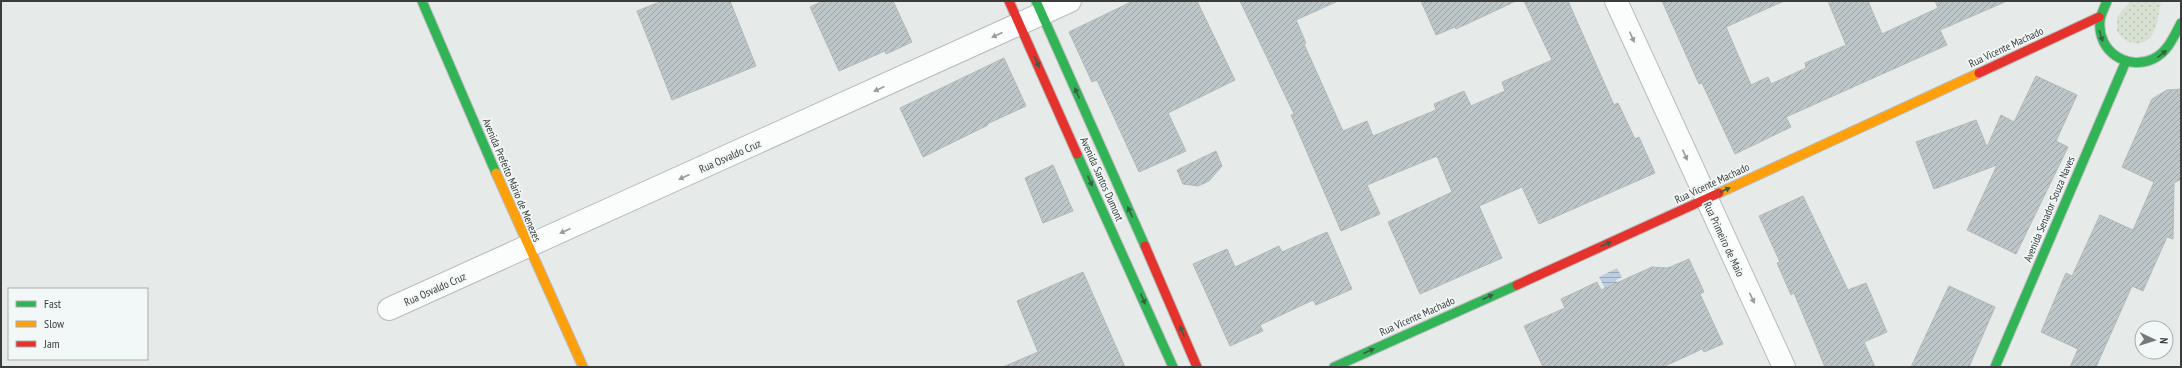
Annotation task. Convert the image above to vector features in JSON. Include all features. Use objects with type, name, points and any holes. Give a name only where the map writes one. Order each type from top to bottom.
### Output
[{"type":"street","name":"Avenida Prefeito Mário de Menezes","points":[[422,1],[528,248],[583,367]]},
{"type":"street","name":"Avenida Santos Dumont","points":[[1009,1],[1173,367]]},
{"type":"street","name":"Rua Osvaldo Cruz","points":[[389,309],[528,248],[1020,24],[1039,8],[1070,1]]},
{"type":"street","name":"Rua Primeiro de Maio","points":[[1616,1],[1784,367]]},
{"type":"street","points":[[2107,1],[2099,17],[2099,32],[2104,45],[2114,55],[2126,61],[2140,63],[2154,60],[2167,50],[2177,34],[2181,22]]},
{"type":"street","name":"Avenida Santos Dumont","points":[[1039,8],[1150,256],[1197,367]]},
{"type":"street","name":"Rua Vicente Machado","points":[[1334,367],[1706,199],[2099,17]]},
{"type":"street","name":"Avenida Senador Souza Naves","points":[[1995,367],[2126,61]]},
{"type":"green space","points":[[2131,1],[2161,1],[2155,29],[2148,40],[2142,43],[2129,42],[2122,38],[2117,31],[2117,17]]},
{"type":"water","points":[[1617,268],[1622,277],[1616,280],[1623,294],[1611,300],[1599,277]]},
{"type":"building","points":[[662,1],[730,1],[756,66],[672,100],[637,11]]},
{"type":"building","points":[[823,1],[893,1],[912,42],[886,54],[885,51],[839,71],[810,7]]},
{"type":"building","points":[[1133,1],[1197,1],[1235,80],[1168,113],[1186,151],[1139,172],[1097,80],[1092,82],[1069,32]]},
{"type":"building","points":[[1240,1],[1338,1],[1296,20],[1306,43],[1304,44],[1343,131],[1367,121],[1373,136],[1436,110],[1434,104],[1464,91],[1471,106],[1505,91],[1502,82],[1552,60],[1524,1],[1568,1],[1614,105],[1618,103],[1635,139],[1639,137],[1655,173],[1539,224],[1522,187],[1479,206],[1502,258],[1420,294],[1388,222],[1452,192],[1437,156],[1367,185],[1380,214],[1341,231],[1291,115],[1294,114]]},
{"type":"building","points":[[1421,1],[1516,1],[1456,29],[1455,27],[1436,35]]},
{"type":"building","points":[[1662,1],[1784,1],[1726,27],[1751,85],[1768,77],[1771,84],[1806,68],[1805,63],[1846,45],[1828,1],[1868,1],[1882,34],[1938,8],[1935,1],[2007,1],[1940,30],[1947,45],[1786,117],[1791,127],[1735,154],[1702,83],[1699,84]]},
{"type":"building","points":[[1004,58],[1026,106],[923,157],[900,108]]},
{"type":"building","points":[[2036,76],[2077,95],[2056,141],[2068,147],[2016,254],[1967,230],[1997,165],[1934,189],[1916,142],[1976,120],[1987,147],[2001,115],[2014,122]]},
{"type":"building","points":[[2181,89],[2181,179],[2174,183],[2173,239],[2167,237],[2143,291],[2132,286],[2096,367],[2070,367],[2078,349],[2041,332],[2066,273],[2072,276],[2100,215],[2133,230],[2154,182],[2122,167],[2152,99],[2167,90]]},
{"type":"building","points":[[1216,151],[1222,166],[1209,181],[1198,186],[1183,184],[1177,170]]},
{"type":"building","points":[[1053,165],[1073,211],[1043,223],[1025,178]]},
{"type":"building","points":[[1803,196],[1848,290],[1866,283],[1887,332],[1864,342],[1875,367],[1825,367],[1794,293],[1791,295],[1777,263],[1780,262],[1759,216]]},
{"type":"building","points":[[1327,232],[1352,289],[1316,305],[1313,300],[1260,325],[1263,331],[1230,346],[1193,264],[1227,249],[1235,267],[1279,246],[1282,252]]},
{"type":"building","points":[[1689,259],[1704,292],[1700,294],[1723,344],[1704,352],[1702,349],[1663,367],[1543,367],[1524,326],[1565,308],[1561,299],[1597,282],[1601,290],[1652,267],[1668,268]]},
{"type":"building","points":[[1083,272],[1125,367],[1003,367],[1038,352],[1017,301]]},
{"type":"building","points":[[1949,286],[1995,307],[1969,367],[1911,367]]},
{"type":"traffic: fast","points":[[422,1],[496,173]]},
{"type":"traffic: fast","points":[[1036,1],[1145,246]]},
{"type":"traffic: fast","points":[[2107,1],[2100,19],[2100,32],[2103,41],[2109,49],[2116,56],[2124,60],[2143,62],[2158,56],[2167,48],[2181,23]]},
{"type":"traffic: fast","points":[[1995,367],[2126,61]]},
{"type":"traffic: fast","points":[[1077,154],[1173,367]]},
{"type":"traffic: fast","points":[[1334,367],[1517,285]]},
{"type":"traffic: slow","points":[[1719,193],[1979,73]]},
{"type":"traffic: slow","points":[[496,173],[583,367]]},
{"type":"traffic: jam","points":[[1009,1],[1077,154]]},
{"type":"traffic: jam","points":[[1979,73],[2099,17]]},
{"type":"traffic: jam","points":[[1517,285],[1719,193]]},
{"type":"traffic: jam","points":[[1145,246],[1197,367]]}]
